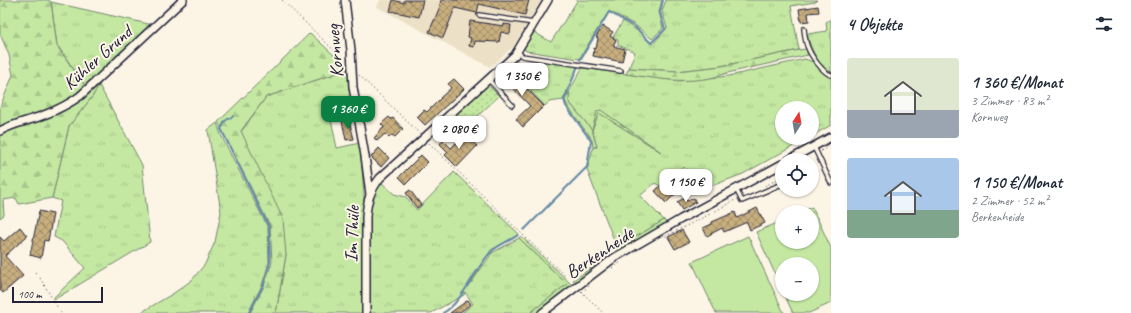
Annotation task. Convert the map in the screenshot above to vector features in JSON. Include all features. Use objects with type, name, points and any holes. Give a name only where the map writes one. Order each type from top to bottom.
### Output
[{"type":"street","name":"Kühler Grund","points":[[0,131],[7,127],[44,115],[71,103],[183,0]]},
{"type":"street","name":"Kornweg","points":[[345,0],[351,50],[353,87],[370,194]]},
{"type":"street","name":"Im Thüle","points":[[366,313],[366,217],[367,202],[370,194],[380,178],[515,55],[548,0]]},
{"type":"street","points":[[802,153],[831,137]]},
{"type":"street","name":"Berkenheide","points":[[542,313],[614,258],[775,168]]},
{"type":"lane","points":[[479,15],[534,23]]},
{"type":"lane","points":[[804,29],[808,49],[824,72],[831,75]]},
{"type":"lane","points":[[517,51],[522,56],[621,70]]},
{"type":"lane","points":[[488,79],[512,105]]},
{"type":"lane","points":[[814,147],[831,183]]},
{"type":"lane","points":[[736,189],[742,201],[775,187]]},
{"type":"path","points":[[282,0],[603,313]]},
{"type":"path","points":[[764,186],[775,180]]},
{"type":"path","points":[[662,238],[712,213],[740,196]]},
{"type":"path","points":[[609,271],[626,259]]},
{"type":"path","points":[[35,272],[61,313]]},
{"type":"path","points":[[582,292],[592,283]]},
{"type":"shaded area","points":[[380,0],[542,0],[513,47],[490,67],[377,7]]},
{"type":"green space","points":[[0,0],[49,0],[51,2],[57,46],[86,87],[98,78],[103,79],[92,97],[69,126],[52,198],[19,204],[16,198],[3,200],[4,215],[0,218],[0,107],[13,75],[9,55],[0,34]]},
{"type":"green space","points":[[576,0],[662,0],[659,12],[663,28],[652,39],[635,25],[609,11],[579,59],[526,51],[524,48],[534,32],[551,42],[577,1]]},
{"type":"green space","points":[[666,0],[817,0],[815,2],[791,6],[799,50],[722,66],[677,71],[629,68],[635,52],[618,45],[618,40],[613,37],[623,21],[642,34],[653,44],[667,28],[662,11]]},
{"type":"green space","points":[[51,2],[153,25],[86,87],[57,45]]},
{"type":"green space","points":[[831,19],[831,73],[819,62],[810,45],[807,34],[827,31],[826,22]]},
{"type":"green space","points":[[310,33],[349,69],[266,97],[241,131],[283,219],[286,255],[276,313],[250,313],[264,286],[272,262],[270,226],[218,122]]},
{"type":"green space","points":[[806,49],[808,55],[702,79],[677,80],[626,74],[629,68],[677,71],[722,66]]},
{"type":"green space","points":[[805,59],[813,62],[828,77],[831,77],[831,125],[819,132],[819,101],[775,101],[775,145],[795,145],[781,153],[775,153],[775,156],[743,174],[714,185],[703,184],[693,177],[684,167],[660,186],[655,183],[640,196],[664,220],[617,248],[587,170],[593,147],[597,147],[592,130],[569,102],[569,92],[582,68],[678,81],[729,76]]},
{"type":"green space","points":[[540,60],[578,66],[563,100],[549,102],[545,106],[523,83],[539,67]]},
{"type":"green space","points":[[349,69],[352,100],[328,105],[337,148],[360,143],[364,195],[362,313],[276,313],[286,255],[241,132],[266,97]]},
{"type":"green space","points":[[487,84],[499,96],[466,127],[454,115]]},
{"type":"green space","points":[[99,85],[142,165],[150,242],[55,299],[54,297],[85,268],[62,241],[54,237],[61,201],[52,198],[69,126],[92,97]]},
{"type":"green space","points":[[569,92],[569,102],[592,130],[597,147],[593,147],[592,140],[567,105],[565,100]]},
{"type":"green space","points":[[601,110],[661,152],[599,113],[592,130],[597,111]]},
{"type":"green space","points":[[217,123],[221,135],[268,228],[269,263],[262,285],[248,313],[140,313],[174,293],[192,280],[205,264],[215,242],[221,212],[208,130]]},
{"type":"green space","points":[[454,172],[519,234],[491,250],[471,283],[492,253],[519,238],[567,284],[530,313],[462,313],[473,304],[465,292],[464,295],[431,313],[369,313],[370,209],[375,192],[382,183],[394,194],[406,197],[417,210]]},
{"type":"green space","points":[[664,220],[668,224],[576,283],[573,280],[615,252],[617,248]]},
{"type":"green space","points":[[819,222],[831,248],[831,303],[809,313],[793,313],[787,301],[819,301],[819,257],[775,257],[775,274],[756,232],[775,224],[775,249],[819,249]]},
{"type":"green space","points":[[521,236],[572,285],[571,288],[538,313],[530,313],[567,284],[519,238]]},
{"type":"green space","points":[[748,236],[775,294],[775,301],[778,301],[784,313],[716,313],[692,262]]},
{"type":"building","points":[[393,0],[404,3],[404,0],[423,0],[419,17],[390,11]]},
{"type":"building","points":[[441,0],[529,0],[525,15],[479,4],[477,13],[455,8],[443,38],[429,32],[439,9]]},
{"type":"building","points":[[818,6],[819,12],[808,13],[809,21],[801,22],[799,9]]},
{"type":"building","points":[[470,21],[504,26],[504,24],[511,25],[510,34],[501,32],[499,42],[475,41],[474,47],[469,46],[471,38],[468,37]]},
{"type":"building","points":[[603,26],[613,32],[610,36],[616,40],[613,46],[625,49],[622,62],[593,56],[598,38],[596,37]]},
{"type":"building","points":[[507,69],[544,106],[523,127],[516,119],[530,106],[508,83],[504,87],[497,79]]},
{"type":"building","points":[[454,79],[464,89],[425,125],[417,117],[424,110],[427,112],[451,88],[448,84]]},
{"type":"building","points":[[389,117],[391,119],[393,118],[403,129],[395,137],[392,135],[389,138],[385,134],[377,141],[374,138],[384,127],[381,124]]},
{"type":"building","points":[[349,120],[354,139],[346,140],[342,121]]},
{"type":"building","points":[[465,134],[477,146],[457,167],[445,155],[448,152],[440,144],[443,140],[451,148]]},
{"type":"building","points":[[379,148],[389,158],[381,167],[371,157]]},
{"type":"building","points":[[421,155],[428,162],[406,184],[399,177]]},
{"type":"building","points":[[676,179],[683,186],[666,203],[655,191],[664,182],[668,186]]},
{"type":"building","points":[[410,190],[421,205],[417,208],[406,193]]},
{"type":"building","points":[[685,198],[687,201],[694,198],[696,202],[682,210],[677,202]]},
{"type":"building","points":[[757,208],[765,223],[750,230],[747,222],[724,232],[722,228],[707,236],[703,228],[712,224],[712,222],[735,212],[737,218]]},
{"type":"building","points":[[39,211],[53,214],[48,241],[44,240],[41,258],[30,255]]},
{"type":"building","points":[[20,227],[27,236],[5,256],[23,276],[3,293],[0,290],[0,237],[4,241]]},
{"type":"building","points":[[682,230],[689,242],[675,249],[668,237]]},
{"type":"building","points":[[468,300],[471,304],[459,313],[450,313]]},
{"type":"waterway","points":[[580,60],[609,12],[635,27],[651,43],[665,29],[660,12],[663,0]]},
{"type":"waterway","points":[[524,230],[587,167],[591,141],[566,106],[564,100],[578,66]]},
{"type":"waterway","points":[[233,116],[225,121],[221,129],[269,227],[270,262],[263,286],[249,313]]},
{"type":"waterway","points":[[443,313],[457,301],[491,252],[518,235]]}]
